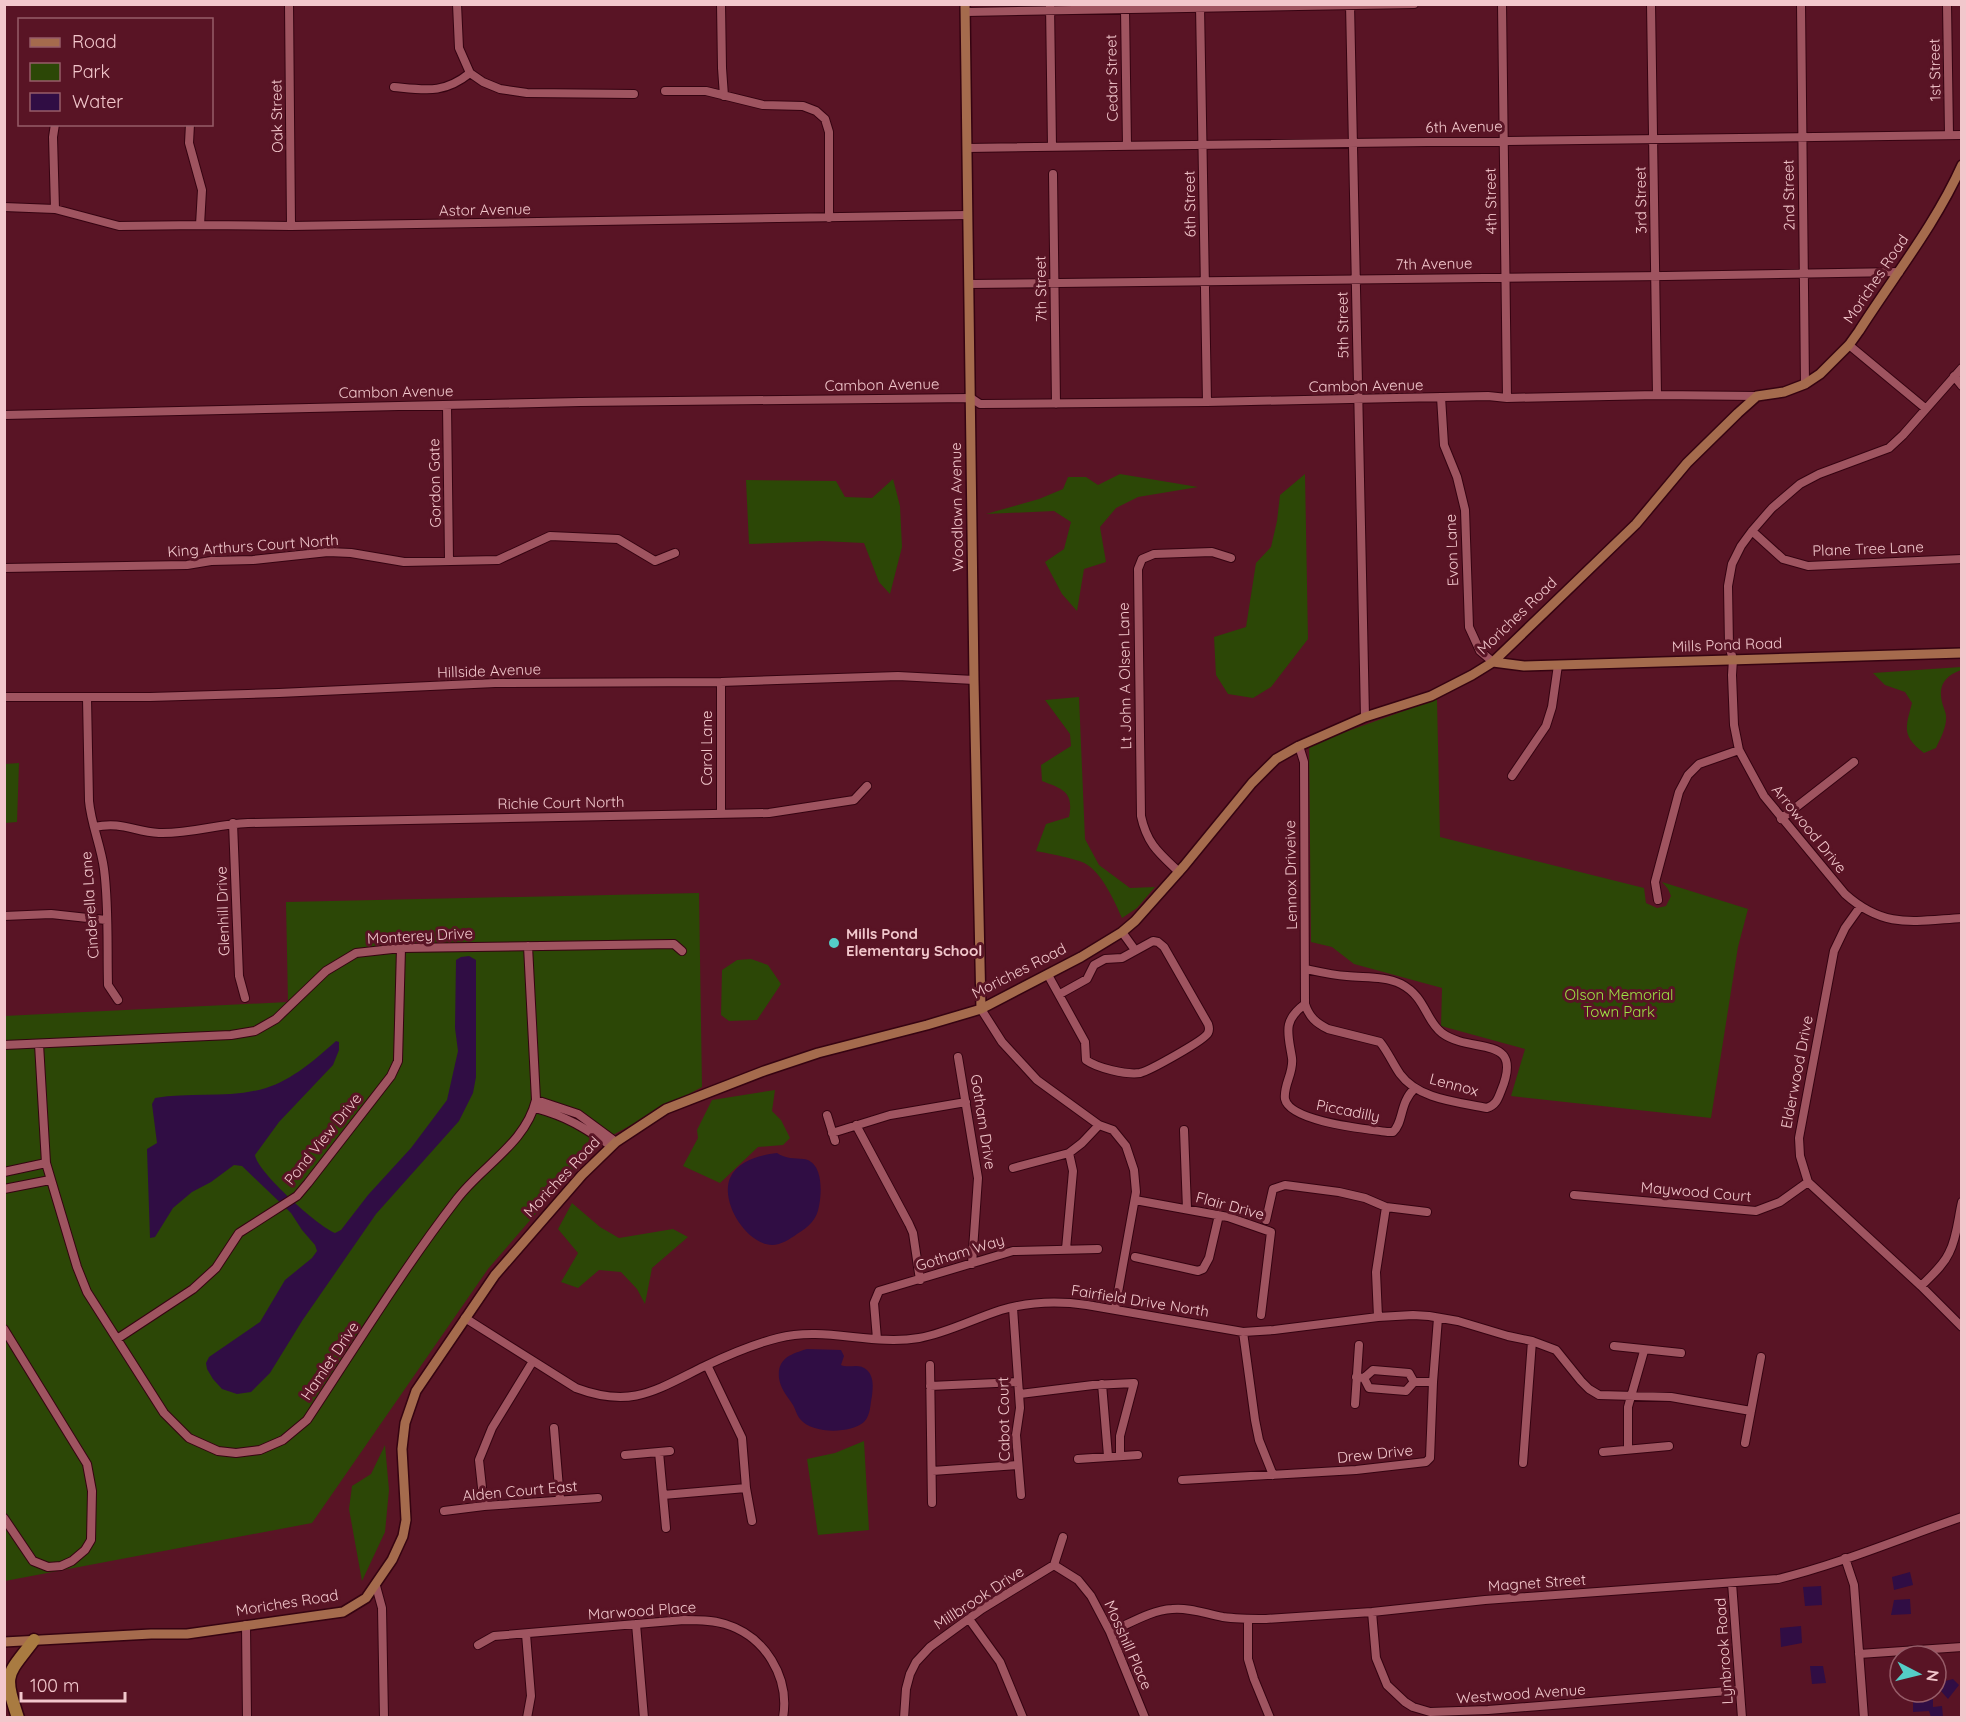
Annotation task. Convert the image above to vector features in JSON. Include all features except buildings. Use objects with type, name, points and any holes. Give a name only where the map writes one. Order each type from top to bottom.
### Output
[{"type":"highway","points":[[17,1718],[8,1678],[14,1665],[34,1640]]},
{"type":"highway","points":[[4,1695],[17,1718]]},
{"type":"main road","name":"Woodlawn Avenue","points":[[965,8],[981,1009]]},
{"type":"main road","name":"Moriches Road","points":[[4,1642],[187,1634],[343,1612],[366,1598],[392,1560],[403,1536],[406,1520],[402,1449],[405,1423],[416,1391],[495,1275],[582,1175],[614,1144],[666,1109],[764,1071],[818,1053],[981,1009],[1048,975],[1122,932],[1179,872],[1265,769],[1276,759],[1299,746],[1365,717],[1431,696],[1493,662],[1636,524],[1687,463],[1757,396],[1784,392],[1805,384],[1820,374],[1849,345],[1899,272],[1934,220],[1962,165]]},
{"type":"main road","name":"Mills Pond Road","points":[[1493,662],[1524,666],[1962,653]]},
{"type":"street","name":"Oak Street","points":[[289,4],[291,226]]},
{"type":"street","points":[[457,4],[459,48],[470,73],[483,82],[500,89],[527,93],[634,94]]},
{"type":"street","points":[[721,4],[724,96]]},
{"type":"street","points":[[965,8],[1125,9],[1414,4]]},
{"type":"street","name":"4th Street","points":[[1502,4],[1507,398]]},
{"type":"street","name":"3rd Street","points":[[1651,4],[1657,394]]},
{"type":"street","name":"2nd Street","points":[[1801,4],[1805,384]]},
{"type":"street","name":"1st Street","points":[[1947,4],[1949,135]]},
{"type":"street","name":"5th Street","points":[[1350,5],[1365,717]]},
{"type":"street","name":"6th Street","points":[[1200,7],[1207,402]]},
{"type":"street","points":[[1050,8],[1052,147]]},
{"type":"street","name":"Cedar Street","points":[[1125,9],[1126,146]]},
{"type":"street","points":[[394,87],[438,90],[451,86],[470,73]]},
{"type":"street","points":[[665,91],[706,91],[763,105],[803,106],[816,111],[825,119],[829,132],[829,218]]},
{"type":"street","points":[[55,126],[55,208]]},
{"type":"street","points":[[190,126],[189,143],[202,190],[200,225]]},
{"type":"street","name":"6th Avenue","points":[[967,148],[1962,135]]},
{"type":"street","name":"7th Street","points":[[1053,174],[1056,404]]},
{"type":"street","name":"Astor Avenue","points":[[4,207],[55,208],[119,226],[291,226],[968,215]]},
{"type":"street","name":"7th Avenue","points":[[969,284],[1899,272]]},
{"type":"street","points":[[1849,345],[1925,408]]},
{"type":"street","name":"Arrowood Drive","points":[[1962,368],[1889,448],[1800,484],[1772,508],[1741,546],[1732,564],[1728,586],[1729,646],[1733,659],[1734,725],[1739,750],[1764,796],[1845,894],[1860,907],[1893,920],[1962,918]]},
{"type":"street","points":[[1954,376],[1962,386]]},
{"type":"street","name":"Cambon Avenue","points":[[4,415],[447,405],[971,398],[980,404],[1056,404],[1657,394],[1757,396]]},
{"type":"street","name":"Evon Lane","points":[[1441,397],[1444,445],[1457,477],[1465,510],[1469,627],[1480,651],[1493,662]]},
{"type":"street","name":"Gordon Gate","points":[[447,405],[449,560]]},
{"type":"street","name":"Plane Tree Lane","points":[[1752,531],[1783,559],[1808,566],[1962,560]]},
{"type":"street","name":"King Arthurs Court North","points":[[4,568],[187,564],[328,552],[404,562],[498,560],[550,536],[618,539],[655,561],[675,553]]},
{"type":"street","name":"Lt John A Olsen Lane","points":[[1179,872],[1148,840],[1141,816],[1138,569],[1142,559],[1154,554],[1212,552],[1231,558]]},
{"type":"street","points":[[1512,776],[1546,726],[1552,707],[1558,665]]},
{"type":"street","name":"Hillside Avenue","points":[[4,698],[279,693],[495,683],[721,682],[898,676],[974,680]]},
{"type":"street","name":"Carol Lane","points":[[721,682],[721,813]]},
{"type":"street","name":"Cinderella Lane","points":[[87,698],[89,801],[104,871],[108,985],[118,1000]]},
{"type":"street","name":"Lennox Driveive","points":[[1299,746],[1304,762],[1305,1004]]},
{"type":"street","points":[[1658,900],[1654,882],[1678,792],[1688,775],[1699,764],[1739,750]]},
{"type":"street","points":[[1782,819],[1854,762]]},
{"type":"street","name":"Richie Court North","points":[[233,823],[769,813],[854,800],[867,786]]},
{"type":"street","points":[[94,827],[107,824],[124,825],[156,833],[176,833],[200,831],[217,825],[233,823]]},
{"type":"street","name":"Glenhill Drive","points":[[233,823],[239,976],[245,998]]},
{"type":"street","name":"Elderwood Drive","points":[[1808,1182],[1800,1156],[1799,1138],[1834,951],[1845,928],[1860,907]]},
{"type":"street","points":[[4,916],[51,914],[106,920]]},
{"type":"street","points":[[1122,932],[1135,950]]},
{"type":"street","points":[[1048,975],[1085,1042],[1086,1060],[1094,1066],[1133,1073],[1143,1072],[1190,1047],[1209,1032],[1208,1024],[1164,947],[1158,942],[1153,941],[1122,958],[1105,959],[1094,965],[1088,979],[1060,994]]},
{"type":"street","name":"Monterey Drive","points":[[4,1045],[231,1035],[255,1031],[276,1020],[326,971],[356,953],[401,948],[674,944],[682,951]]},
{"type":"street","points":[[528,946],[535,1104],[578,1114],[614,1144]]},
{"type":"street","name":"Pond View Drive","points":[[117,1339],[193,1289],[216,1268],[239,1233],[297,1196],[391,1076],[398,1061],[401,948]]},
{"type":"street","name":"Lennox","points":[[1305,1004],[1312,1018],[1319,1025],[1380,1042],[1401,1076],[1415,1088],[1438,1097],[1487,1108],[1496,1103],[1507,1076],[1508,1062],[1500,1051],[1468,1043],[1442,1033],[1418,998],[1402,985],[1384,979],[1306,969]]},
{"type":"street","name":"Piccadilly","points":[[1305,1004],[1293,1015],[1288,1029],[1292,1069],[1285,1097],[1291,1108],[1308,1117],[1393,1132],[1399,1124],[1407,1096],[1415,1088]]},
{"type":"street","points":[[981,1009],[1002,1042],[1029,1072],[1047,1089],[1098,1125],[1113,1130],[1126,1146],[1134,1170],[1134,1200],[1115,1309]]},
{"type":"street","name":"Hamlet Drive","points":[[39,1044],[46,1163],[87,1292],[164,1413],[189,1438],[218,1451],[236,1453],[260,1450],[283,1440],[307,1419],[458,1197],[518,1137],[535,1104]]},
{"type":"street","name":"Gotham Drive","points":[[958,1057],[978,1178],[972,1264]]},
{"type":"street","points":[[832,1133],[890,1115],[966,1102]]},
{"type":"street","points":[[827,1115],[835,1141]]},
{"type":"street","points":[[856,1125],[913,1233],[920,1280]]},
{"type":"street","points":[[1013,1168],[1068,1154],[1082,1143],[1098,1125]]},
{"type":"street","points":[[1184,1130],[1187,1209]]},
{"type":"street","points":[[1066,1249],[1073,1171],[1068,1154]]},
{"type":"street","points":[[4,1172],[46,1163]]},
{"type":"street","points":[[4,1190],[50,1180]]},
{"type":"street","points":[[1808,1182],[1962,1327]]},
{"type":"street","name":"Maywood Court","points":[[1574,1195],[1756,1211],[1780,1202],[1808,1182]]},
{"type":"street","points":[[1266,1220],[1273,1189],[1285,1185],[1339,1192],[1365,1198],[1386,1207],[1427,1212]]},
{"type":"street","name":"Flair Drive","points":[[1134,1200],[1219,1215],[1271,1232],[1262,1316]]},
{"type":"street","points":[[1921,1286],[1940,1267],[1949,1253],[1962,1202]]},
{"type":"street","points":[[1378,1317],[1376,1272],[1386,1207]]},
{"type":"street","points":[[1135,1257],[1198,1271],[1203,1269],[1209,1258],[1219,1215]]},
{"type":"street","name":"Gotham Way","points":[[877,1339],[874,1303],[879,1291],[1013,1251],[1098,1249]]},
{"type":"street","name":"Fairfield Drive North","points":[[465,1318],[576,1388],[610,1397],[637,1396],[648,1393],[707,1365],[764,1343],[795,1335],[826,1334],[886,1341],[918,1338],[939,1333],[1003,1309],[1059,1302],[1115,1309],[1243,1332],[1413,1315],[1458,1321],[1532,1341],[1556,1350],[1588,1389],[1599,1395],[1686,1398],[1751,1411]]},
{"type":"street","name":"Cabot Court","points":[[1013,1308],[1020,1394],[1016,1435],[1021,1495]]},
{"type":"street","name":"Drew Drive","points":[[1182,1480],[1356,1470],[1426,1462],[1430,1458],[1438,1318]]},
{"type":"street","points":[[4,1329],[87,1464],[92,1491],[91,1540],[85,1550],[72,1561],[61,1566],[48,1567],[33,1561],[4,1518]]},
{"type":"street","points":[[1243,1332],[1259,1440],[1274,1475]]},
{"type":"street","points":[[1523,1463],[1532,1341]]},
{"type":"street","points":[[1355,1404],[1360,1377],[1359,1345]]},
{"type":"street","points":[[1614,1347],[1681,1353]]},
{"type":"street","points":[[1628,1449],[1628,1407],[1644,1351]]},
{"type":"street","points":[[1745,1443],[1761,1357]]},
{"type":"street","points":[[484,1506],[479,1460],[492,1428],[533,1361]]},
{"type":"street","points":[[707,1365],[742,1438],[746,1488],[752,1521]]},
{"type":"street","points":[[930,1365],[932,1503]]},
{"type":"street","points":[[1360,1377],[1373,1370],[1409,1373],[1414,1382]]},
{"type":"street","points":[[1360,1377],[1369,1388],[1406,1391],[1414,1382],[1433,1382]]},
{"type":"street","points":[[930,1386],[1018,1382]]},
{"type":"street","points":[[1020,1394],[1102,1384],[1134,1383],[1120,1436],[1120,1455]]},
{"type":"street","points":[[1102,1384],[1108,1456]]},
{"type":"street","points":[[554,1428],[560,1500]]},
{"type":"street","points":[[1603,1452],[1669,1446]]},
{"type":"street","points":[[625,1455],[670,1451]]},
{"type":"street","points":[[659,1452],[666,1527]]},
{"type":"street","points":[[1078,1459],[1138,1455]]},
{"type":"street","points":[[932,1471],[1018,1465]]},
{"type":"street","points":[[663,1495],[746,1488]]},
{"type":"street","name":"Alden Court East","points":[[444,1511],[598,1498]]},
{"type":"street","name":"Magnet Street","points":[[1110,1632],[1149,1615],[1171,1609],[1248,1619],[1372,1612],[1485,1600],[1778,1579],[1962,1517]]},
{"type":"street","points":[[1054,1565],[1063,1538]]},
{"type":"street","points":[[1845,1558],[1854,1585],[1864,1718]]},
{"type":"street","name":"Millbrook Drive","points":[[904,1718],[906,1689],[910,1674],[916,1662],[930,1647],[982,1609],[1054,1565]]},
{"type":"street","name":"Mosshill Place","points":[[1054,1565],[1066,1571],[1085,1587],[1099,1609],[1145,1718]]},
{"type":"street","name":"Lynbrook Road","points":[[1732,1583],[1742,1718]]},
{"type":"street","points":[[376,1586],[382,1608],[384,1718]]},
{"type":"street","name":"Westwood Avenue","points":[[1372,1612],[1376,1658],[1388,1685],[1396,1695],[1413,1707],[1431,1712],[1489,1714],[1740,1690]]},
{"type":"street","points":[[969,1618],[999,1662],[1023,1718]]},
{"type":"street","points":[[1248,1619],[1248,1659],[1270,1718]]},
{"type":"street","name":"Marwood Place","points":[[478,1645],[495,1636],[636,1624],[707,1620],[728,1624],[753,1637],[768,1653],[785,1692],[783,1718]]},
{"type":"street","points":[[636,1624],[644,1718]]},
{"type":"street","points":[[246,1625],[247,1718]]},
{"type":"street","points":[[526,1634],[531,1696],[527,1718]]},
{"type":"street","points":[[1859,1653],[1962,1647]]},
{"type":"green space","points":[[1120,474],[1198,487],[1138,497],[1116,508],[1100,527],[1106,562],[1084,569],[1077,611],[1062,594],[1045,562],[1064,549],[1071,522],[1054,511],[986,514],[1039,499],[1063,489],[1068,477],[1086,477],[1098,485]]},
{"type":"green space","points":[[1305,474],[1308,639],[1271,687],[1253,698],[1228,694],[1216,675],[1214,637],[1246,627],[1256,563],[1271,547],[1280,495]]},
{"type":"green space","points":[[893,479],[900,506],[902,547],[890,594],[879,582],[864,543],[822,541],[749,544],[746,480],[836,481],[845,497],[872,498]]},
{"type":"green space","points":[[1961,667],[1961,670],[1947,678],[1942,686],[1942,704],[1946,716],[1944,729],[1936,748],[1924,753],[1912,742],[1907,731],[1912,703],[1905,692],[1885,685],[1873,673]]},
{"type":"green space","points":[[1079,697],[1085,839],[1099,865],[1130,888],[1155,887],[1137,908],[1122,918],[1107,888],[1092,868],[1076,860],[1036,851],[1046,824],[1069,817],[1070,809],[1068,797],[1061,789],[1042,781],[1041,765],[1071,746],[1070,734],[1045,700]]},
{"type":"green space","name":"Olson Memorial Town Park","points":[[1437,699],[1440,837],[1644,888],[1646,903],[1657,908],[1666,906],[1671,896],[1662,882],[1748,909],[1738,947],[1711,1118],[1511,1096],[1525,1049],[1441,1026],[1442,988],[1354,964],[1332,947],[1311,942],[1309,745]]},
{"type":"green space","points":[[19,763],[17,822],[5,823],[5,764]]},
{"type":"green space","points":[[699,893],[702,1087],[596,1144],[488,1269],[312,1523],[5,1581],[4,1016],[288,1002],[286,902]]},
{"type":"green space","points":[[751,959],[768,965],[781,984],[757,1020],[729,1021],[721,1015],[722,970],[737,960]]},
{"type":"green space","points":[[775,1090],[772,1111],[781,1120],[790,1138],[783,1145],[758,1147],[720,1183],[683,1166],[698,1138],[697,1130],[712,1100]]},
{"type":"green space","points":[[572,1203],[600,1227],[619,1238],[673,1229],[688,1237],[652,1268],[645,1304],[637,1289],[621,1272],[599,1270],[578,1288],[561,1282],[578,1253],[558,1229]]},
{"type":"green space","points":[[864,1441],[869,1530],[818,1535],[807,1459],[835,1453]]},
{"type":"green space","points":[[385,1445],[389,1490],[385,1532],[362,1581],[349,1509],[352,1486],[371,1474]]},
{"type":"water","points":[[469,956],[476,960],[476,1077],[473,1093],[459,1121],[376,1214],[302,1321],[270,1373],[251,1392],[237,1394],[222,1389],[207,1369],[206,1363],[209,1357],[260,1322],[285,1280],[312,1258],[317,1251],[291,1213],[242,1166],[234,1165],[211,1182],[192,1192],[173,1208],[155,1237],[150,1238],[147,1149],[157,1143],[152,1104],[155,1098],[239,1093],[266,1088],[294,1074],[336,1041],[339,1042],[339,1050],[333,1065],[279,1122],[255,1155],[258,1163],[277,1186],[316,1221],[335,1233],[341,1230],[368,1195],[411,1148],[447,1100],[458,1051],[455,1028],[456,960]]},
{"type":"water","points":[[777,1153],[810,1161],[818,1171],[821,1193],[818,1211],[812,1222],[788,1240],[772,1245],[762,1243],[745,1230],[732,1209],[728,1188],[730,1178],[738,1167],[757,1157]]},
{"type":"water","points":[[807,1349],[841,1350],[844,1356],[841,1365],[860,1366],[867,1370],[871,1376],[872,1396],[869,1413],[864,1422],[850,1429],[831,1431],[813,1427],[800,1419],[782,1388],[779,1371],[786,1358]]},
{"type":"water","points":[[1910,1572],[1913,1585],[1894,1590],[1892,1577]]},
{"type":"water","points":[[1821,1586],[1822,1605],[1805,1606],[1803,1587]]},
{"type":"water","points":[[1910,1599],[1911,1614],[1891,1615],[1894,1600]]},
{"type":"water","points":[[1801,1626],[1802,1643],[1781,1647],[1780,1628]]},
{"type":"water","points":[[1810,1666],[1823,1666],[1826,1683],[1812,1684]]},
{"type":"water","points":[[1953,1679],[1959,1685],[1948,1699],[1948,1680]]},
{"type":"water","points":[[1913,1704],[1933,1704],[1933,1707],[1942,1706],[1943,1717],[1931,1717],[1929,1711],[1913,1712]]},
{"type":"place","name":"Mills Pond Elementary School","points":[[834,943]]}]
